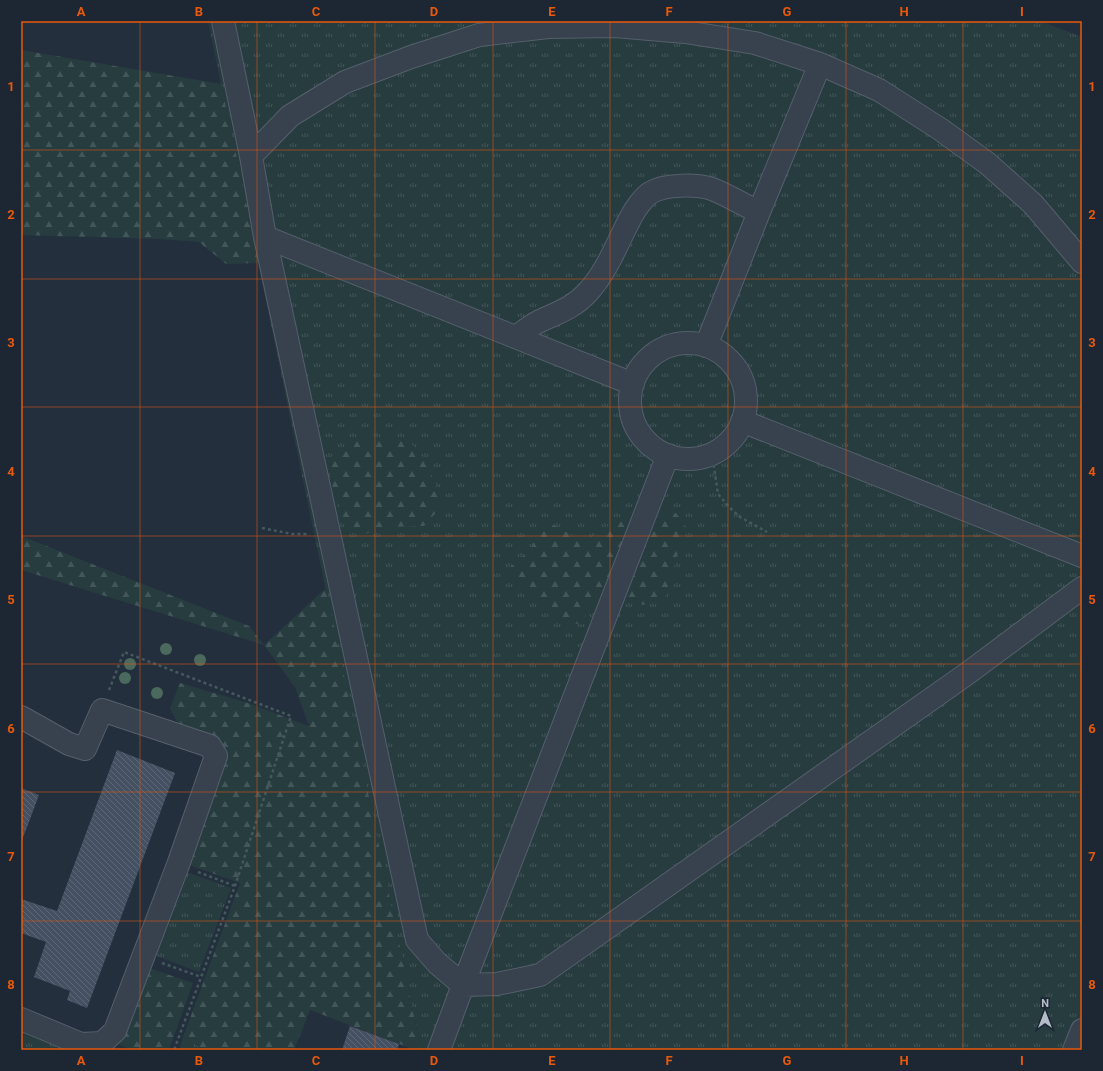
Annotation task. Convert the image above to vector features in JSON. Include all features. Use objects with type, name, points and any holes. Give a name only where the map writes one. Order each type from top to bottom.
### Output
[{"type":"lane","points":[[223,21],[251,156],[265,238],[417,940],[437,963],[463,985],[497,984],[540,975],[968,673],[1082,588]]},
{"type":"lane","points":[[251,156],[290,116],[345,82],[411,57],[479,35],[548,27],[615,26],[685,32],[755,43],[820,64],[879,90],[940,129],[987,163],[1033,204],[1082,262]]},
{"type":"lane","points":[[706,346],[758,212],[820,64]]},
{"type":"lane","points":[[516,337],[538,322],[558,314],[587,293],[600,278],[610,261],[631,216],[650,194],[664,188],[687,186],[711,189],[758,212]]},
{"type":"lane","points":[[265,238],[633,384]]},
{"type":"lane","points":[[683,344],[697,344],[706,346],[722,355],[735,368],[740,376],[746,403],[742,421],[730,440],[712,454],[690,459],[677,458],[668,455],[651,446],[638,430],[634,422],[631,408],[631,393],[633,384],[636,375],[644,364],[662,350],[670,346],[683,344]]},
{"type":"lane","points":[[742,421],[1082,556]]},
{"type":"lane","points":[[439,1050],[668,455]]},
{"type":"lane","points":[[21,717],[69,744],[85,749],[102,710],[210,746],[216,756],[178,865],[115,1031],[102,1043],[82,1044],[21,1019]]},
{"type":"lane","points":[[1074,1050],[1082,1030]]},
{"type":"path","points":[[712,454],[718,494],[740,517],[767,532]]},
{"type":"path","points":[[262,528],[292,534],[315,534],[328,530]]},
{"type":"path","points":[[178,865],[235,886]]},
{"type":"path","points":[[144,956],[202,977]]},
{"type":"green space","points":[[208,21],[1040,21],[1082,37],[1082,1050],[421,1050]]},
{"type":"green space","points":[[21,50],[221,84],[259,263],[226,264],[199,242],[161,239],[21,235]]},
{"type":"green space","points":[[378,439],[399,439],[408,442],[416,449],[428,466],[442,506],[424,526],[386,527],[359,536],[345,522],[333,489],[328,462],[337,452],[353,442]]},
{"type":"green space","points":[[656,512],[676,513],[686,527],[665,597],[659,601],[644,605],[624,596]]},
{"type":"green space","points":[[633,522],[607,588],[587,606],[584,624],[557,623],[541,599],[521,585],[507,572],[514,563],[528,552],[539,534],[552,525],[576,538],[585,539],[593,536],[613,523]]},
{"type":"green space","points":[[21,536],[249,626],[264,645],[21,570]]},
{"type":"green space","points":[[326,588],[421,1050],[415,1050],[310,1010],[294,1050],[205,1050],[183,1037],[240,883],[183,863],[224,748],[182,732],[170,708],[180,683],[248,703],[309,726],[295,687],[264,645]]},
{"type":"green space","points":[[181,870],[231,888],[199,972],[151,954]]},
{"type":"green space","points":[[146,967],[193,983],[169,1050],[133,1050],[117,1044]]},
{"type":"green space","points":[[21,1024],[85,1050],[21,1050]]},
{"type":"green space","points":[[183,1037],[205,1050],[179,1050]]},
{"type":"building","points":[[117,750],[175,773],[87,1008],[67,1000],[70,991],[34,977],[46,942],[21,933],[21,899],[57,911]]},
{"type":"building","points":[[21,788],[39,795],[21,843]]},
{"type":"building","points":[[350,1026],[399,1044],[397,1050],[342,1050]]}]
